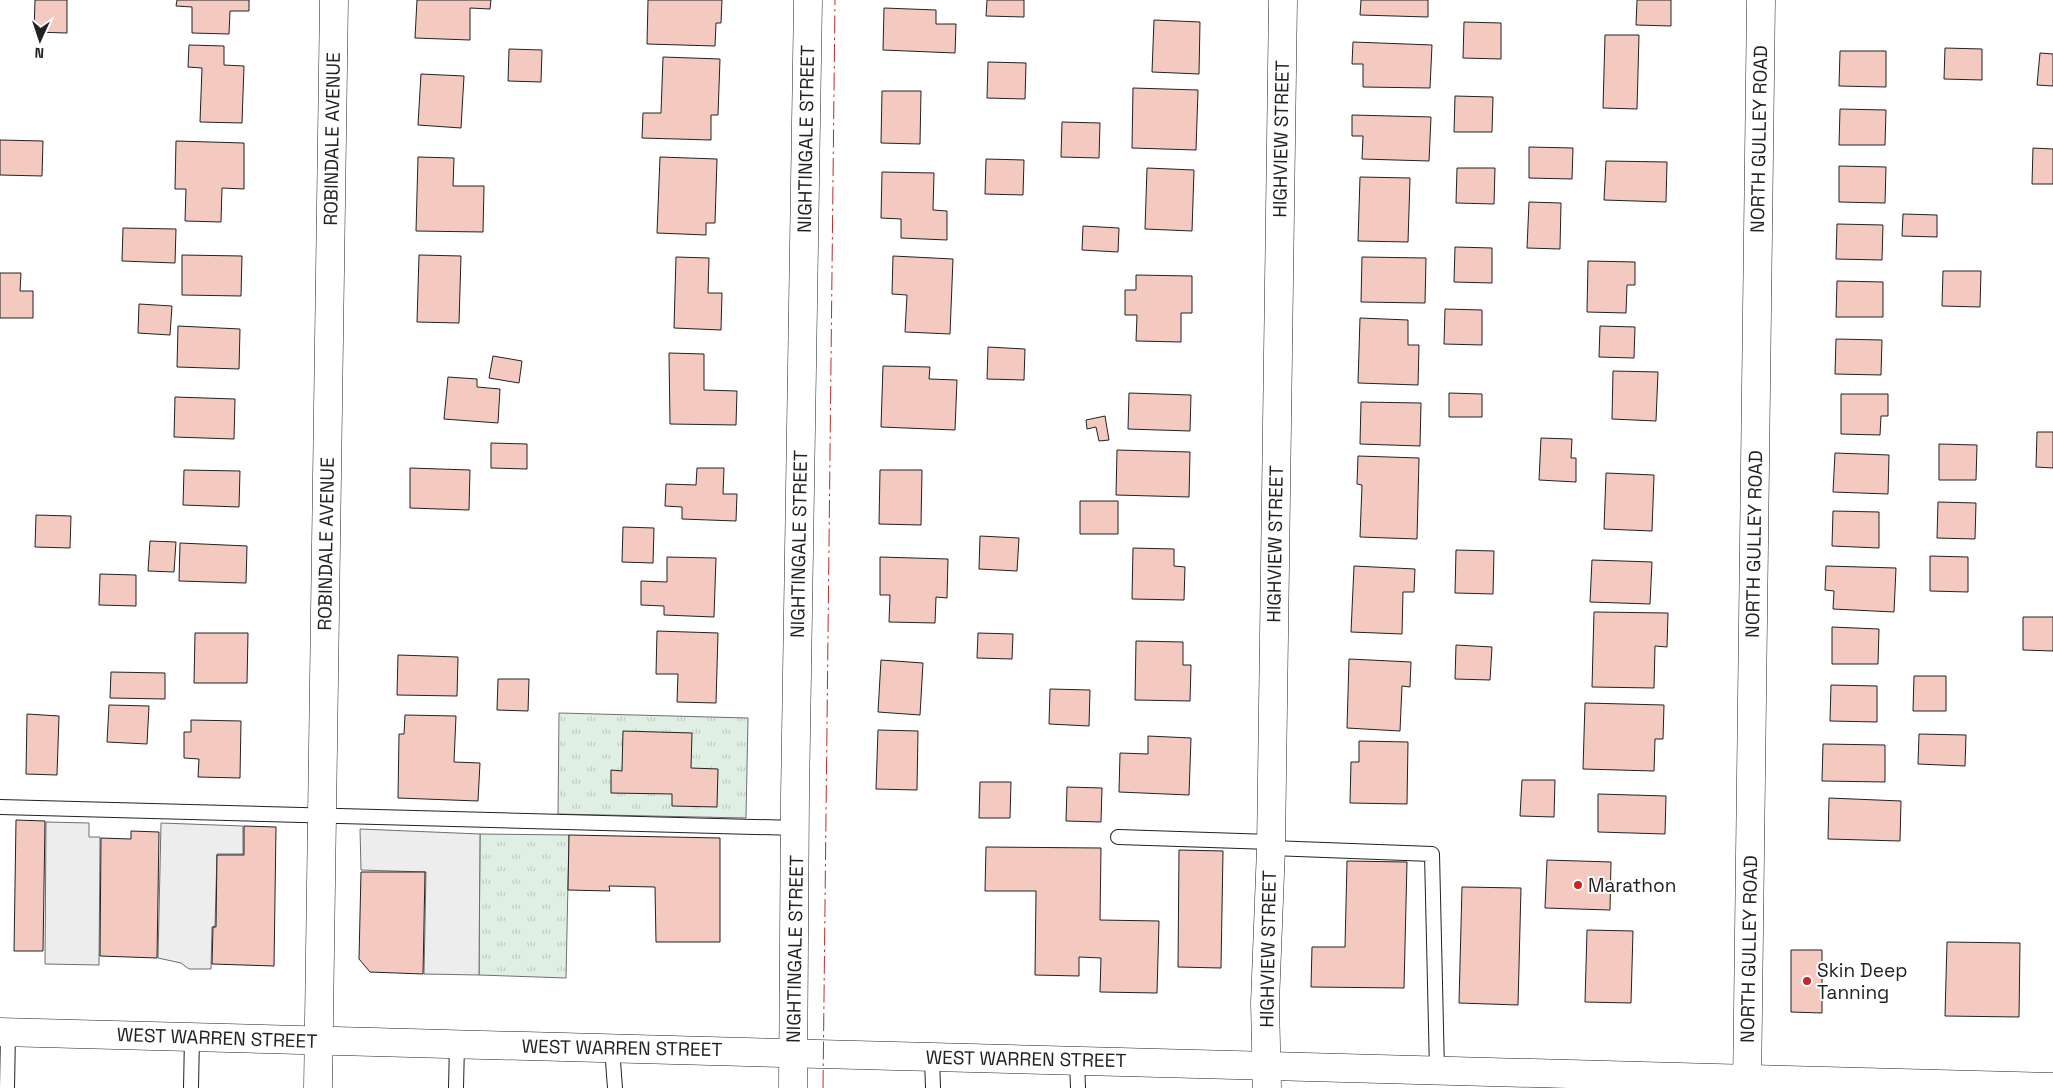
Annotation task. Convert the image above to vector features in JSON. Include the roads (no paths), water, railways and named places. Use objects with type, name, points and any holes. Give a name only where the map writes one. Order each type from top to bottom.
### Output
[{"type":"street","name":"ROBINDALE AVENUE","points":[[318,1088],[334,0]]},
{"type":"street","name":"NIGHTINGALE STREET","points":[[793,1088],[808,0]]},
{"type":"street","name":"HIGHVIEW STREET","points":[[1267,1077],[1264,1003],[1271,845],[1283,0]]},
{"type":"street","name":"NORTH GULLEY ROAD","points":[[1747,1083],[1761,0]]},
{"type":"street","name":"WEST WARREN STREET","points":[[4,1032],[932,1058],[1077,1060],[1267,1077],[1437,1070],[1747,1083],[2053,1087]]},
{"type":"lane","points":[[0,807],[796,828]]},
{"type":"lane","points":[[1118,837],[1432,854],[1437,1070]]},
{"type":"lane","points":[[4,1032],[7,1088]]},
{"type":"lane","points":[[191,1088],[192,1037]]},
{"type":"lane","points":[[456,1088],[457,1044]]},
{"type":"lane","points":[[612,1048],[616,1088]]},
{"type":"lane","points":[[932,1058],[933,1088]]},
{"type":"lane","points":[[1077,1060],[1078,1088]]},
{"type":"place","name":"Marathon","points":[[1578,885]]},
{"type":"place","name":"Skin Deep Tanning","points":[[1807,981]]}]
